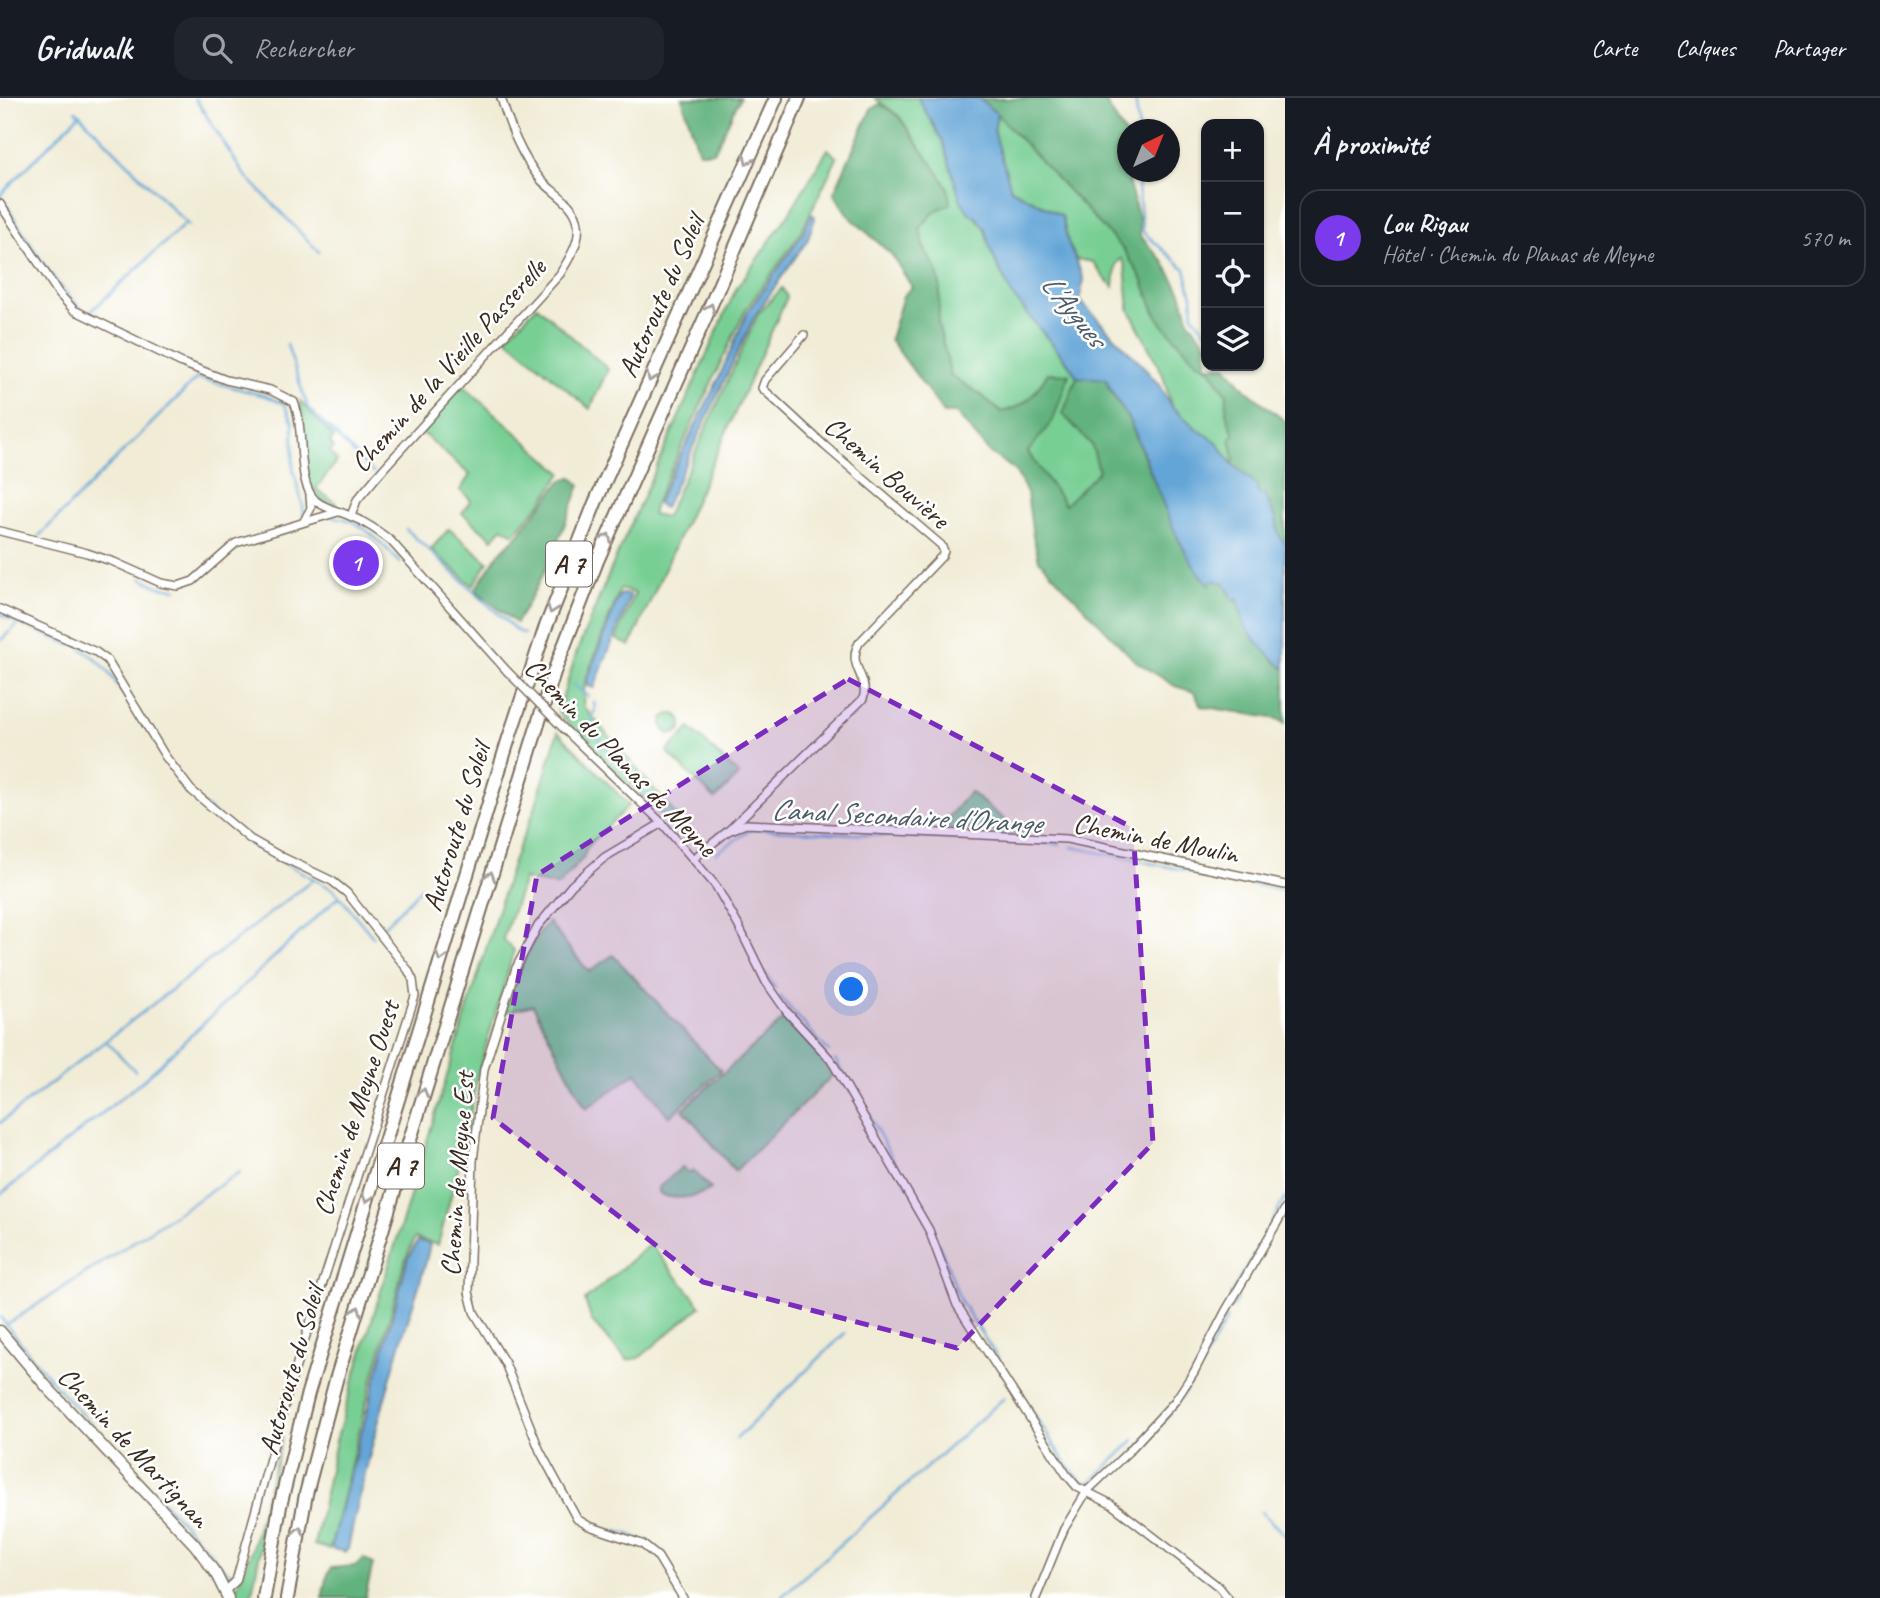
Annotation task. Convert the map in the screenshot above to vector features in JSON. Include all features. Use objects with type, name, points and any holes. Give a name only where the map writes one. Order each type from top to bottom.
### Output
[{"type":"highway","name":"Autoroute du Soleil","points":[[264,1598],[281,1506],[308,1393],[500,766],[545,629],[601,491],[776,98]]},
{"type":"highway","name":"Autoroute du Soleil","points":[[287,1598],[306,1494],[336,1381],[554,672],[597,561],[799,98]]},
{"type":"main road","name":"Chemin de Martignan","points":[[0,1331],[53,1393],[195,1545],[216,1574],[226,1594]]},
{"type":"street","name":"Chemin de la Vieille Passerelle","points":[[351,516],[357,500],[384,468],[560,274],[574,246],[579,223],[564,200],[541,179],[512,133],[501,98]]},
{"type":"street","points":[[0,204],[59,294],[74,310],[182,363],[226,380],[270,390],[294,402],[301,428],[303,472],[313,514]]},
{"type":"street","name":"Chemin Bouvière","points":[[728,831],[863,699],[864,686],[853,657],[855,650],[944,551],[941,545],[762,388],[765,380],[804,335]]},
{"type":"street","name":"Chemin du Planas de Meyne","points":[[308,489],[322,505],[373,527],[391,541],[507,671],[662,823],[716,886],[773,992],[787,1012],[831,1060],[929,1230],[957,1305],[1066,1474],[1077,1487],[1111,1504],[1219,1587],[1228,1598]]},
{"type":"street","points":[[0,531],[87,552],[161,583],[178,586],[193,581],[236,543],[302,523],[322,510],[322,505]]},
{"type":"street","points":[[313,514],[338,512]]},
{"type":"street","name":"Chemin de Meyne Ouest","points":[[0,609],[96,652],[107,660],[165,755],[191,790],[250,839],[332,881],[347,893],[413,980],[415,996],[292,1379],[236,1581],[226,1594]]},
{"type":"street","name":"Chemin de Meyne Est","points":[[662,823],[605,857],[572,885],[538,926],[516,968],[484,1069],[473,1161],[469,1292],[474,1312],[505,1363],[540,1451],[577,1518],[589,1526],[642,1544],[658,1558],[683,1598]]},
{"type":"street","name":"Chemin de Moulin","points":[[693,859],[728,831],[746,824],[1067,839],[1285,885]]},
{"type":"street","points":[[1036,1598],[1065,1529],[1087,1491],[1136,1444],[1175,1401],[1285,1209]]},
{"type":"highlighted area","points":[[848,679],[1133,828],[1153,1143],[957,1348],[703,1282],[493,1118],[537,875]]},
{"type":"green space","points":[[682,98],[740,98],[714,152],[699,152]]},
{"type":"green space","points":[[875,98],[918,98],[943,142],[969,213],[984,228],[992,254],[1008,287],[1077,377],[1063,414],[1092,445],[1099,471],[1065,506],[1027,452],[1032,446],[1048,373],[1039,388],[1024,403],[1001,412],[980,394],[951,376],[938,323],[940,287],[937,270],[923,247],[920,228],[935,211],[948,188],[899,116]]},
{"type":"green space","points":[[1103,98],[1117,121],[1117,182],[1129,182],[1139,218],[1140,236],[1163,261],[1181,292],[1189,321],[1201,337],[1201,364],[1163,325],[1142,279],[1124,250],[980,99]]},
{"type":"green space","points":[[880,104],[898,116],[948,188],[950,204],[935,211],[920,228],[923,247],[937,270],[940,287],[938,323],[951,376],[980,394],[1001,412],[1024,403],[1039,388],[1048,373],[1069,374],[1053,420],[1028,452],[1065,505],[1099,471],[1092,445],[1063,414],[1077,377],[1106,379],[1108,387],[1129,420],[1175,531],[1202,577],[1224,583],[1234,600],[1236,598],[1252,633],[1285,669],[1285,724],[1278,719],[1201,706],[1194,692],[1175,686],[1134,660],[1039,560],[1027,493],[1015,470],[990,453],[956,413],[944,413],[890,339],[903,296],[912,287],[892,255],[848,215],[834,193],[871,109]]},
{"type":"green space","points":[[997,114],[1124,250],[1142,279],[1163,325],[1201,364],[1201,371],[1211,371],[1227,395],[1227,413],[1234,435],[1230,438],[1233,465],[1217,442],[1171,406],[1163,375],[1129,309],[1125,265],[1121,258],[1116,265],[1114,287],[1093,262],[1076,259],[1068,242],[1062,216],[1011,189],[994,131]]},
{"type":"green space","points":[[828,149],[837,158],[800,234],[745,311],[657,499],[652,514],[666,517],[758,314],[782,288],[787,297],[630,646],[616,639],[635,593],[620,589],[585,681],[583,706],[691,832],[688,841],[589,746],[558,712],[577,651],[614,562],[736,289],[788,215]]},
{"type":"green space","points":[[537,306],[608,369],[590,409],[506,338]]},
{"type":"green space","points":[[1211,371],[1230,371],[1246,390],[1285,421],[1285,545],[1265,495],[1258,493],[1257,485],[1233,465],[1230,437],[1234,435],[1226,413],[1227,395]]},
{"type":"green space","points":[[462,385],[562,473],[514,534],[502,527],[493,539],[462,513],[471,500],[460,490],[470,475],[420,431]]},
{"type":"green space","points":[[300,401],[334,438],[330,442],[334,448],[330,452],[337,461],[316,489],[336,503],[335,507],[313,496],[309,484]]},
{"type":"green space","points":[[572,477],[580,485],[543,573],[516,623],[475,590],[497,556],[518,535],[561,481]]},
{"type":"green space","points":[[449,529],[488,562],[473,586],[431,549]]},
{"type":"green space","points":[[668,714],[676,714],[682,724],[676,734],[668,734],[662,728],[662,720]]},
{"type":"green space","points":[[690,728],[739,775],[715,799],[667,752]]},
{"type":"green space","points":[[558,732],[629,805],[587,847],[583,858],[558,886],[524,879],[503,939],[514,950],[477,1077],[466,1139],[438,1245],[415,1238],[406,1258],[330,1549],[314,1545],[336,1441],[352,1385],[513,861],[534,811]]},
{"type":"green space","points":[[970,792],[1026,834],[945,828],[950,815]]},
{"type":"green space","points":[[548,922],[589,972],[613,955],[721,1071],[669,1117],[636,1073],[586,1109],[533,1005],[505,1012],[527,954]]},
{"type":"green space","points":[[784,1019],[813,1047],[833,1075],[735,1171],[683,1109]]},
{"type":"green space","points":[[682,1167],[690,1173],[693,1170],[711,1189],[686,1197],[660,1194],[658,1188]]},
{"type":"green space","points":[[650,1244],[701,1306],[639,1358],[627,1360],[592,1322],[585,1300]]},
{"type":"green space","points":[[282,1436],[251,1598],[235,1598],[233,1595],[249,1559]]},
{"type":"green space","points":[[364,1558],[373,1564],[365,1598],[322,1598],[331,1568],[355,1566]]},
{"type":"water","name":"L'Aygues","points":[[918,98],[979,98],[997,114],[994,131],[1011,189],[1062,216],[1068,242],[1084,280],[1079,300],[1141,364],[1159,385],[1171,406],[1217,442],[1233,465],[1257,485],[1258,493],[1265,495],[1285,545],[1285,669],[1248,631],[1237,598],[1234,601],[1224,583],[1214,580],[1209,584],[1184,550],[1130,422],[1106,379],[1077,377],[1012,295],[990,249],[985,229],[960,199],[943,142]]},
{"type":"water","points":[[812,214],[815,217],[808,239],[754,317],[663,508],[657,503],[718,380],[747,313],[802,235]]},
{"type":"water","points":[[622,594],[630,597],[594,688],[588,686],[587,681]]},
{"type":"water","points":[[418,1241],[430,1244],[379,1419],[348,1549],[345,1552],[333,1549],[331,1546],[408,1258]]},
{"type":"waterway","points":[[195,98],[243,173],[319,252]]},
{"type":"waterway","points":[[1135,98],[1138,119]]},
{"type":"waterway","points":[[76,111],[189,226]]},
{"type":"waterway","points":[[0,195],[80,114]]},
{"type":"waterway","points":[[1139,182],[1143,232],[1185,269],[1192,296],[1193,315],[1201,325]]},
{"type":"waterway","points":[[0,196],[62,289],[88,314],[186,223]]},
{"type":"waterway","points":[[287,345],[308,408],[373,472]]},
{"type":"waterway","points":[[39,536],[197,378],[266,396],[284,404],[293,422],[293,468],[303,515]]},
{"type":"waterway","points":[[332,517],[342,518],[361,527],[400,563]]},
{"type":"waterway","points":[[406,529],[517,631],[524,634]]},
{"type":"waterway","points":[[141,578],[159,587],[177,589]]},
{"type":"waterway","points":[[0,614],[19,623]]},
{"type":"waterway","points":[[0,641],[19,623],[71,645]]},
{"type":"waterway","points":[[81,649],[101,663],[125,697]]},
{"type":"waterway","name":"Canal Secondaire d'Orange","points":[[574,685],[588,696]]},
{"type":"waterway","name":"Canal Secondaire d'Orange","points":[[594,702],[590,727],[623,770],[692,843]]},
{"type":"waterway","points":[[175,776],[187,792],[254,846],[334,890],[373,937]]},
{"type":"waterway","name":"Canal Secondaire d'Orange","points":[[716,853],[752,829],[1060,844]]},
{"type":"waterway","name":"Canal Secondaire d'Orange","points":[[1072,847],[1285,891]]},
{"type":"waterway","points":[[0,1123],[314,879]]},
{"type":"waterway","points":[[383,927],[421,888]]},
{"type":"waterway","points":[[0,1195],[140,1083],[339,896]]},
{"type":"waterway","points":[[765,973],[775,988]]},
{"type":"waterway","points":[[780,997],[829,1052]]},
{"type":"waterway","points":[[106,1041],[135,1071]]},
{"type":"waterway","points":[[835,1060],[860,1099],[907,1185]]},
{"type":"waterway","points":[[6,1325],[240,1172]]},
{"type":"waterway","points":[[1262,1239],[1285,1198]]},
{"type":"waterway","points":[[935,1237],[960,1300],[1066,1464],[1082,1482],[1090,1483],[1134,1440]]},
{"type":"waterway","points":[[1230,1296],[1256,1250]]},
{"type":"waterway","points":[[1232,1308],[1237,1299]]},
{"type":"waterway","points":[[0,1317],[53,1383],[226,1570],[234,1575]]},
{"type":"waterway","points":[[1201,1366],[1227,1318]]},
{"type":"waterway","points":[[736,1439],[845,1333]]},
{"type":"waterway","points":[[1098,1489],[1166,1419],[1194,1378]]},
{"type":"waterway","points":[[780,1598],[1004,1398]]},
{"type":"waterway","points":[[1261,1512],[1285,1535]]},
{"type":"waterway","points":[[613,1531],[627,1533],[642,1541]]},
{"type":"place","name":"Lou Rigau","points":[[356,563]]}]
